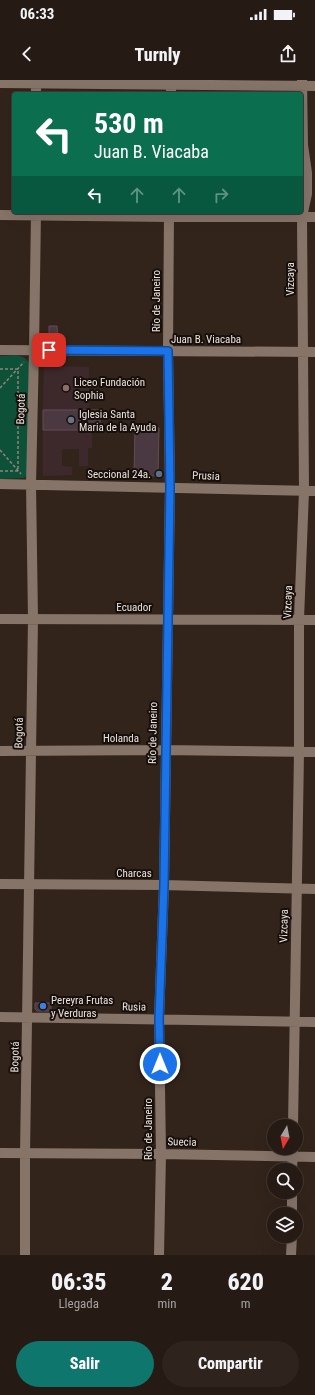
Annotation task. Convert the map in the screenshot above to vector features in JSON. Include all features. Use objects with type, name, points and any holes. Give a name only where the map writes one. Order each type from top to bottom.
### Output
[{"type":"street","points":[[0,83],[36,82],[171,86],[302,83],[315,86]]},
{"type":"street","name":"Vizcaya","points":[[303,151],[307,173],[307,194],[303,212]]},
{"type":"street","points":[[0,215],[36,214],[315,217]]},
{"type":"street","name":"Bogotá","points":[[25,1255],[25,1154],[33,619],[31,484],[36,214]]},
{"type":"street","name":"Vizcaya","points":[[293,1119],[299,752],[299,619],[304,491],[302,352],[303,214]]},
{"type":"street","name":"Río de Janeiro","points":[[159,1255],[161,1154],[159,1019],[164,885],[170,487],[168,351],[169,215]]},
{"type":"street","name":"Juan B. Viacaba","points":[[0,350],[315,352]]},
{"type":"street","name":"Prusia","points":[[0,484],[315,491]]},
{"type":"street","name":"Ecuador","points":[[0,619],[315,620]]},
{"type":"street","name":"Holanda","points":[[0,751],[165,750],[315,752]]},
{"type":"street","name":"Charcas","points":[[0,884],[164,885],[315,889]]},
{"type":"street","name":"Rusia","points":[[0,1017],[315,1022]]},
{"type":"street","name":"Suecia","points":[[0,1153],[161,1154],[267,1152]]},
{"type":"street","name":"Suecia","points":[[303,1154],[315,1157]]},
{"type":"street","points":[[291,1255],[292,1243]]},
{"type":"path","points":[[0,369],[18,369]]},
{"type":"path","points":[[0,388],[18,369]]},
{"type":"path","points":[[18,369],[18,471]]},
{"type":"path","points":[[0,450],[18,471]]},
{"type":"path","points":[[0,471],[18,471]]},
{"type":"shaded area","name":"Liceo Fundación Sophia","points":[[44,366],[89,367],[89,410],[43,410]]},
{"type":"shaded area","points":[[43,430],[92,430],[92,448],[88,448],[88,466],[79,466],[79,449],[62,449],[62,466],[72,467],[72,475],[43,476]]},
{"type":"green space","points":[[0,356],[21,356],[29,363],[27,475],[24,478],[0,479]]},
{"type":"building","points":[[49,326],[57,326],[58,344],[49,344]]},
{"type":"building","name":"Iglesia Santa Maria de la Ayuda","points":[[43,410],[100,410],[100,430],[43,430]]},
{"type":"building","points":[[135,427],[159,428],[158,476],[134,475]]},
{"type":"building","name":"Pereyra Frutas y Verduras","points":[[35,1003],[51,1003],[51,1011],[37,1011],[35,1009]]},
{"type":"place","name":"Liceo Fundación Sophia","points":[[66,388]]},
{"type":"place","name":"Iglesia Santa Maria de la Ayuda","points":[[71,420]]},
{"type":"place","name":"Seccional 24a.","points":[[159,474]]},
{"type":"place","name":"Pereyra Frutas y Verduras","points":[[43,1006]]},
{"type":"route","points":[[49,350],[168,351],[170,487],[164,885],[159,1019],[160,1064]]}]
